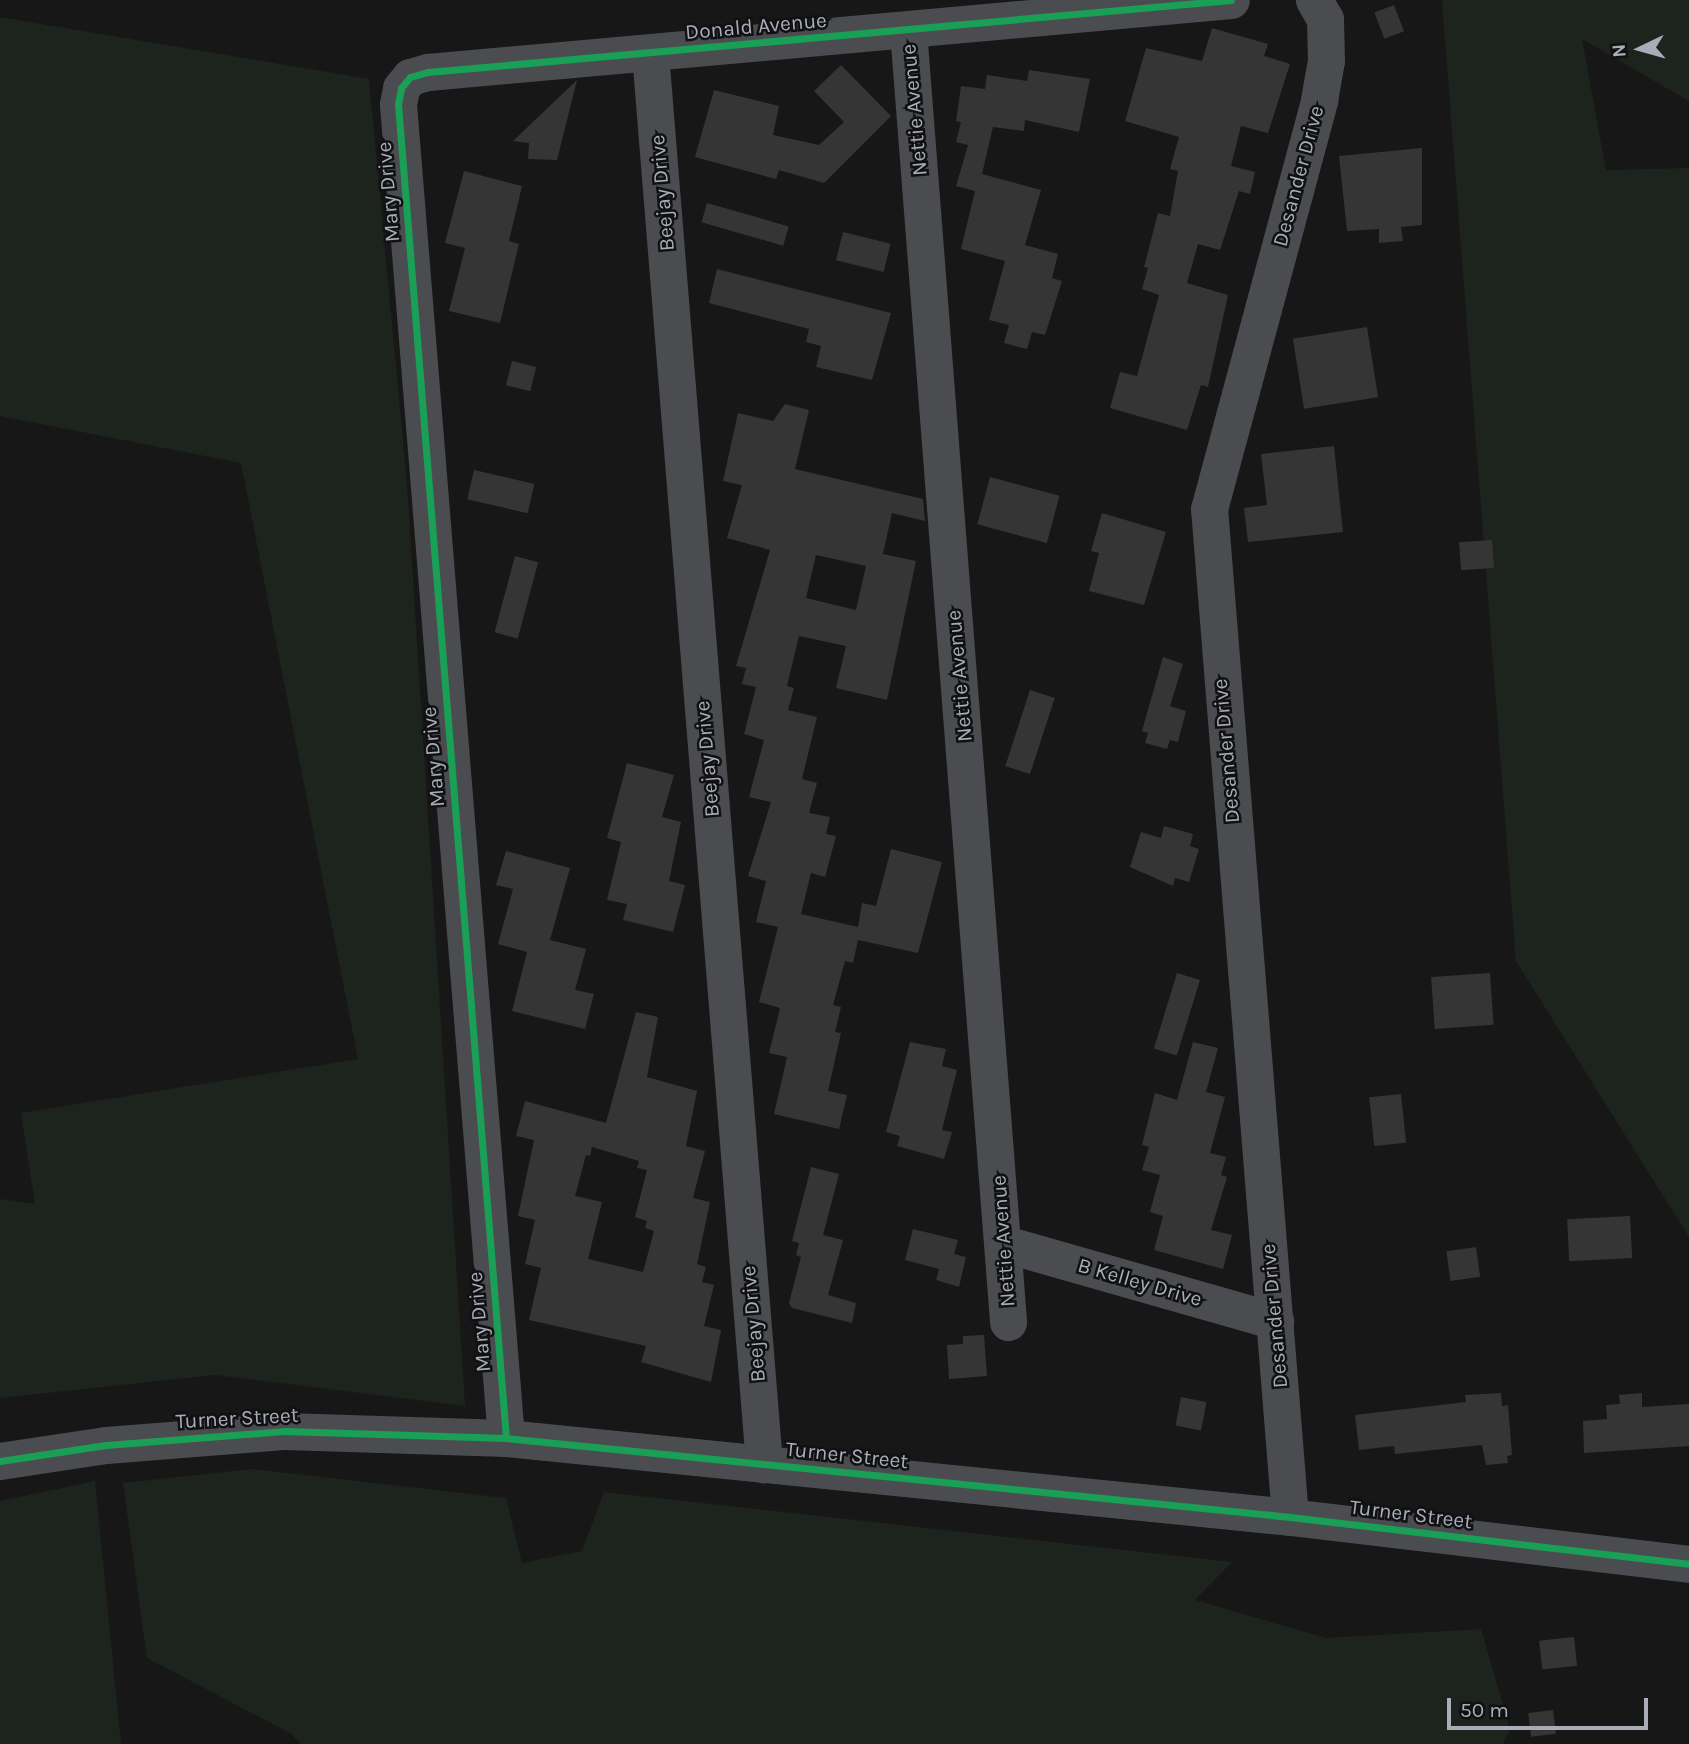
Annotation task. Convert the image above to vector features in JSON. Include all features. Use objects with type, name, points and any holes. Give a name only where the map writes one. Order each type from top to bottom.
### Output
[{"type":"street","name":"Donald Avenue","points":[[411,77],[428,72],[1231,0]]},
{"type":"street","name":"Desander Drive","points":[[1290,1517],[1209,509],[1319,100],[1326,61],[1325,19],[1315,0]]},
{"type":"street","name":"Nettie Avenue","points":[[908,30],[1005,1244],[1008,1322]]},
{"type":"street","name":"Beejay Drive","points":[[650,53],[764,1464]]},
{"type":"street","name":"Mary Drive","points":[[411,77],[401,88],[398,104],[506,1438]]},
{"type":"street","name":"B Kelley Drive","points":[[1005,1244],[1275,1321]]},
{"type":"street","name":"Turner Street","points":[[0,1461],[106,1445],[285,1431],[506,1438],[1290,1517],[1689,1564]]},
{"type":"shaded area","points":[[1442,0],[1689,0],[1689,101],[1582,39],[1606,170],[1689,168],[1689,1237],[1516,961]]},
{"type":"shaded area","points":[[0,17],[369,79],[407,483],[465,1406],[215,1375],[0,1398],[0,1199],[35,1204],[21,1113],[358,1059],[241,463],[0,416]]},
{"type":"shaded area","points":[[252,1469],[506,1498],[522,1563],[582,1551],[604,1492],[1232,1562],[1195,1600],[1326,1638],[1481,1629],[1510,1729],[1503,1744],[301,1744],[290,1733],[147,1658],[123,1483]]},
{"type":"shaded area","points":[[95,1481],[121,1744],[0,1744],[0,1501]]},
{"type":"building","points":[[1394,5],[1404,31],[1384,39],[1374,13]]},
{"type":"building","points":[[1212,28],[1268,44],[1264,56],[1290,64],[1268,133],[1241,126],[1231,166],[1255,172],[1250,194],[1239,191],[1220,250],[1198,244],[1187,283],[1228,295],[1208,387],[1201,385],[1187,430],[1110,408],[1120,372],[1137,376],[1159,295],[1142,289],[1148,268],[1144,267],[1158,213],[1170,216],[1178,171],[1170,169],[1179,137],[1125,121],[1146,48],[1202,61]]},
{"type":"building","points":[[841,65],[891,116],[824,183],[779,170],[776,179],[695,157],[714,90],[779,106],[773,135],[819,145],[844,122],[814,91]]},
{"type":"building","points":[[1029,70],[1090,79],[1079,132],[1025,120],[1024,131],[993,127],[982,174],[1041,190],[1025,245],[1058,254],[1052,278],[1062,281],[1045,335],[1032,332],[1027,349],[1004,343],[1009,325],[989,320],[1005,261],[961,249],[975,191],[956,186],[968,145],[956,142],[961,122],[956,121],[961,86],[985,89],[987,75],[1027,81]]},
{"type":"building","points":[[577,80],[557,160],[528,159],[529,143],[513,141]]},
{"type":"building","points":[[1422,148],[1422,225],[1401,227],[1403,241],[1379,243],[1379,229],[1347,231],[1339,156]]},
{"type":"building","points":[[464,171],[522,186],[509,241],[519,244],[500,323],[449,311],[465,248],[445,243]]},
{"type":"building","points":[[707,203],[789,226],[783,246],[701,222]]},
{"type":"building","points":[[843,232],[891,244],[884,272],[836,260]]},
{"type":"building","points":[[717,269],[891,313],[872,380],[816,367],[821,346],[806,342],[809,329],[709,303]]},
{"type":"building","points":[[1367,327],[1378,397],[1304,409],[1293,339]]},
{"type":"building","points":[[512,361],[536,367],[530,391],[506,385]]},
{"type":"building","points":[[785,404],[809,410],[795,469],[923,499],[925,521],[892,513],[883,554],[916,561],[887,700],[836,688],[846,646],[799,636],[787,686],[794,688],[788,710],[817,717],[802,779],[817,783],[809,813],[830,817],[826,834],[836,836],[825,877],[811,873],[801,914],[858,927],[862,903],[876,906],[891,849],[942,862],[918,953],[858,940],[853,963],[845,961],[833,1005],[841,1007],[835,1032],[841,1033],[828,1091],[847,1095],[839,1129],[774,1114],[787,1057],[769,1053],[780,1008],[759,1002],[778,927],[756,922],[766,881],[748,876],[771,802],[749,797],[764,740],[744,734],[756,687],[742,684],[746,668],[736,666],[770,550],[727,538],[742,485],[723,481],[738,413],[773,421]],"holes":[[[816,555],[866,566],[856,610],[806,598]]]},
{"type":"building","points":[[1334,446],[1343,532],[1248,542],[1244,508],[1267,505],[1261,454]]},
{"type":"building","points":[[474,470],[534,484],[528,513],[467,499]]},
{"type":"building","points":[[990,477],[1060,496],[1047,543],[977,524]]},
{"type":"building","points":[[1102,513],[1166,532],[1144,605],[1089,591],[1099,553],[1091,551]]},
{"type":"building","points":[[1492,540],[1494,568],[1461,570],[1459,542]]},
{"type":"building","points":[[515,556],[538,562],[518,639],[495,632]]},
{"type":"building","points":[[1163,657],[1183,664],[1170,706],[1186,711],[1178,742],[1170,740],[1167,749],[1145,743],[1148,733],[1142,731]]},
{"type":"building","points":[[1030,690],[1055,698],[1030,774],[1005,766]]},
{"type":"building","points":[[627,763],[674,775],[662,817],[681,822],[669,881],[685,885],[673,932],[623,920],[627,904],[607,900],[621,842],[607,838]]},
{"type":"building","points":[[1164,826],[1193,834],[1190,846],[1199,849],[1189,882],[1175,878],[1173,886],[1130,867],[1141,832],[1161,838]]},
{"type":"building","points":[[506,851],[570,868],[550,940],[586,949],[575,990],[594,994],[585,1029],[512,1011],[527,952],[498,944],[513,889],[496,885]]},
{"type":"building","points":[[1177,973],[1200,980],[1177,1056],[1154,1049]]},
{"type":"building","points":[[1490,973],[1494,1025],[1435,1029],[1431,977]]},
{"type":"building","points":[[636,1012],[658,1017],[647,1077],[697,1091],[686,1146],[705,1151],[693,1198],[710,1202],[697,1264],[706,1267],[702,1282],[714,1285],[704,1326],[721,1330],[711,1382],[641,1362],[646,1346],[529,1320],[541,1268],[525,1264],[535,1220],[518,1216],[534,1140],[516,1136],[525,1101],[606,1123]],"holes":[[[592,1147],[639,1161],[637,1168],[647,1170],[635,1217],[647,1221],[645,1228],[654,1231],[643,1272],[588,1259],[602,1202],[575,1196],[586,1155],[590,1156]]]},
{"type":"building","points":[[910,1042],[946,1049],[942,1066],[957,1070],[942,1130],[952,1132],[944,1159],[897,1146],[900,1136],[886,1132]]},
{"type":"building","points":[[1193,1042],[1218,1048],[1206,1092],[1225,1097],[1210,1153],[1226,1157],[1221,1175],[1227,1177],[1211,1230],[1232,1235],[1223,1269],[1154,1250],[1163,1216],[1150,1212],[1160,1175],[1142,1170],[1149,1147],[1142,1145],[1155,1093],[1177,1100]]},
{"type":"building","points":[[1401,1094],[1406,1143],[1374,1146],[1369,1097]]},
{"type":"building","points":[[811,1167],[839,1174],[823,1235],[843,1240],[828,1295],[856,1303],[852,1323],[792,1308],[789,1303],[801,1257],[796,1255],[799,1243],[792,1241]]},
{"type":"building","points":[[1630,1216],[1632,1258],[1569,1261],[1567,1219]]},
{"type":"building","points":[[913,1229],[958,1240],[954,1254],[966,1257],[959,1287],[936,1280],[939,1269],[905,1260]]},
{"type":"building","points":[[1476,1247],[1480,1277],[1450,1281],[1446,1251]]},
{"type":"building","points":[[984,1335],[987,1376],[949,1379],[947,1345],[963,1344],[963,1336]]},
{"type":"building","points":[[1501,1393],[1502,1406],[1508,1405],[1512,1455],[1507,1456],[1508,1463],[1486,1465],[1482,1445],[1395,1454],[1394,1446],[1359,1450],[1355,1415],[1466,1402],[1465,1395]]},
{"type":"building","points":[[1642,1393],[1642,1407],[1689,1404],[1689,1446],[1584,1453],[1583,1421],[1607,1419],[1606,1405],[1620,1404],[1619,1395]]},
{"type":"building","points":[[1181,1397],[1207,1402],[1201,1430],[1175,1425]]},
{"type":"building","points":[[1574,1637],[1577,1666],[1542,1669],[1539,1641]]},
{"type":"building","points":[[1553,1710],[1556,1734],[1531,1737],[1528,1713]]},
{"type":"cycle path","points":[[506,1438],[398,104],[401,88],[410,77],[428,72],[1231,0]]},
{"type":"cycle path","points":[[0,1461],[106,1445],[285,1431],[506,1438],[1290,1517],[1689,1564]]}]
